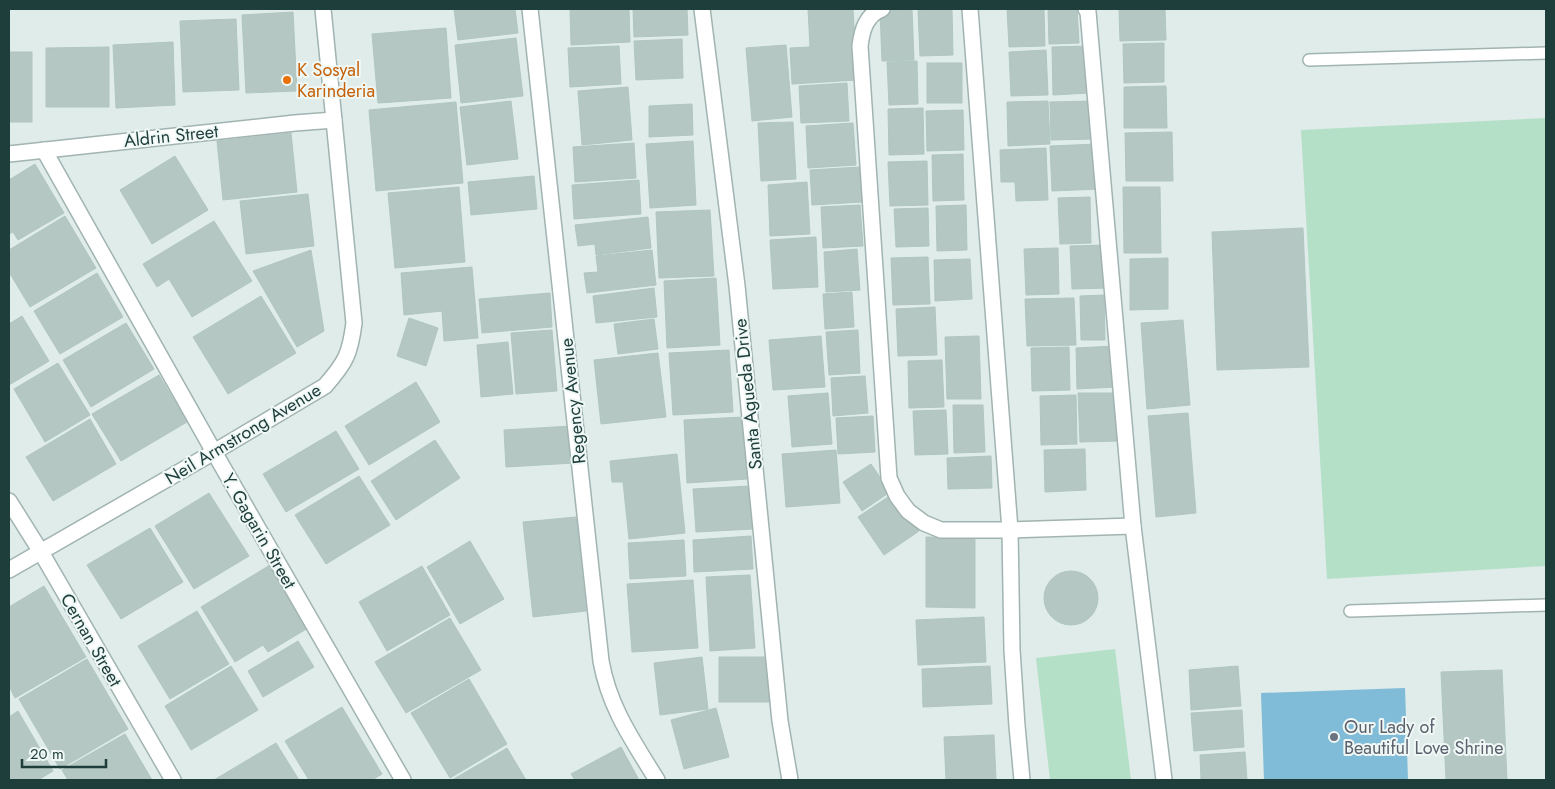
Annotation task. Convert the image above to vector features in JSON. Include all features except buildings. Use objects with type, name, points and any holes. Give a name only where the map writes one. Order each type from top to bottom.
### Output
[{"type":"street","name":"Neil Armstrong Avenue","points":[[9,570],[325,386],[339,370],[348,354],[354,322],[323,9]]},
{"type":"street","name":"Regency Avenue","points":[[530,9],[601,661],[609,695],[616,712],[657,780]]},
{"type":"street","name":"Santa Agueda Drive","points":[[702,9],[738,286],[780,721],[790,780]]},
{"type":"street","points":[[882,9],[868,19],[862,30],[860,46],[889,478],[897,496],[908,512],[924,524],[941,530],[1133,526]]},
{"type":"street","points":[[970,9],[1010,530],[1012,650],[1022,780]]},
{"type":"street","points":[[1086,9],[1088,12],[1133,526],[1164,780]]},
{"type":"street","name":"Aldrin Street","points":[[9,154],[334,120]]},
{"type":"street","name":"Y. Gagarin Street","points":[[44,150],[214,452],[403,780]]},
{"type":"street","name":"Cernan Street","points":[[9,500],[172,780]]},
{"type":"lane","points":[[1310,60],[1546,53]]},
{"type":"lane","points":[[1350,610],[1546,606]]},
{"type":"green space","points":[[1546,118],[1546,566],[1327,579],[1301,130]]},
{"type":"green space","points":[[1115,649],[1131,780],[1050,780],[1036,658]]},
{"type":"water","name":"Our Lady of Beautiful Love Shrine","points":[[1405,688],[1408,780],[1264,780],[1261,693]]},
{"type":"place","name":"K Sosyal Karinderia","points":[[287,80]]},
{"type":"place","name":"Our Lady of Beautiful Love Shrine","points":[[1334,737]]}]
